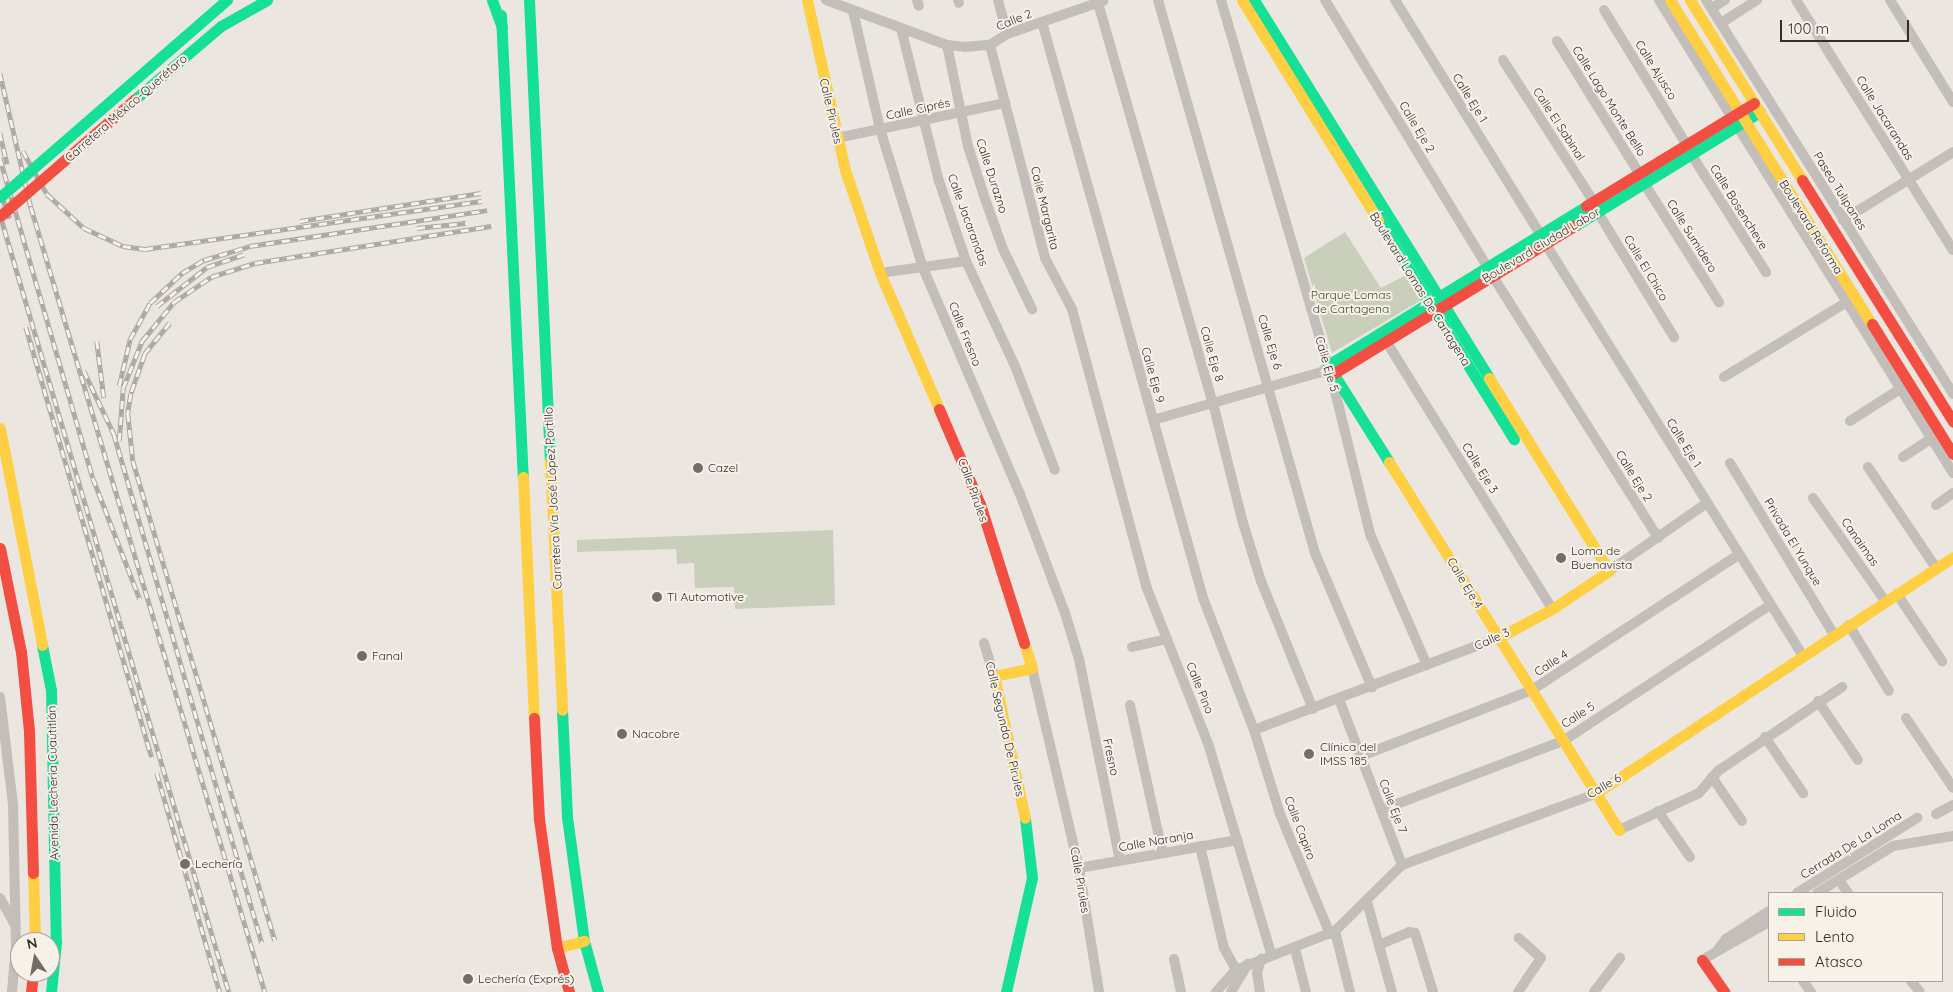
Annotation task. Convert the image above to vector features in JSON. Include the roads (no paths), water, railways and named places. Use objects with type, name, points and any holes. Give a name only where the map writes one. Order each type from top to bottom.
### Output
[{"type":"main road","points":[[147,68],[179,32],[216,0]]},
{"type":"main road","name":"Carretera México-Querétaro","points":[[0,197],[227,0]]},
{"type":"main road","name":"Carretera México-Querétaro","points":[[0,216],[251,0]]},
{"type":"main road","points":[[221,26],[267,0]]},
{"type":"main road","points":[[492,0],[502,27]]},
{"type":"main road","points":[[500,0],[538,819],[557,948],[569,992]]},
{"type":"main road","name":"Carretera Vía José López Portillo","points":[[529,0],[567,817],[584,941],[598,992]]},
{"type":"main road","name":"Calle Pirules","points":[[807,0],[837,138],[880,273],[962,458],[1032,668]]},
{"type":"main road","name":"Boulevard Lomas De Cartagena","points":[[1242,0],[1606,574]]},
{"type":"main road","name":"Boulevard Lomas De Cartagena","points":[[1254,0],[1435,304]]},
{"type":"main road","name":"Boulevard Reforma","points":[[1670,0],[1738,119],[1953,454]]},
{"type":"main road","name":"Boulevard Reforma","points":[[1690,0],[1953,422]]},
{"type":"main road","name":"Boulevard Ciudad Labor","points":[[1327,371],[1757,107]]},
{"type":"main road","name":"Boulevard Ciudad Labor","points":[[1327,371],[1386,341],[1435,304]]},
{"type":"main road","name":"Calle Eje 4","points":[[1327,371],[1358,408],[1498,638],[1619,830]]},
{"type":"main road","name":"Avenida Lecheria Cuautitlán","points":[[0,428],[24,538],[44,646],[54,729],[56,942],[51,992]]},
{"type":"main road","points":[[0,544],[24,538]]},
{"type":"main road","name":"Avenida Lecheria Cuautitlán","points":[[0,548],[21,652],[29,732],[35,932]]},
{"type":"main road","name":"Calle 6","points":[[1595,794],[1802,655],[1936,568],[1952,561]]},
{"type":"main road","name":"Calle 3","points":[[1498,638],[1552,610],[1606,574]]},
{"type":"main road","points":[[994,676],[1032,668]]},
{"type":"main road","name":"Calle Segunda De Pirules","points":[[994,676],[1016,764],[1030,845],[1032,878],[1006,992]]},
{"type":"main road","points":[[557,948],[584,941]]},
{"type":"main road","points":[[1702,960],[1724,992]]},
{"type":"street","points":[[826,0],[947,45],[990,45]]},
{"type":"street","points":[[998,0],[1007,34]]},
{"type":"street","name":"Calle Eje 6","points":[[1158,0],[1271,387],[1314,553],[1372,687]]},
{"type":"street","name":"Calle Eje 5","points":[[1221,0],[1327,371],[1370,534],[1427,665]]},
{"type":"street","name":"Calle Eje 2","points":[[1325,0],[1490,270],[1658,538]]},
{"type":"street","name":"Calle Eje 1","points":[[1396,0],[1738,555],[1802,655]]},
{"type":"street","points":[[1659,0],[1738,119],[1845,303],[1953,473]]},
{"type":"street","points":[[1709,4],[1725,0]]},
{"type":"street","points":[[1721,23],[1757,0]]},
{"type":"street","name":"Calle Jacarandas","points":[[1796,0],[1953,250]]},
{"type":"street","points":[[1890,0],[1953,102]]},
{"type":"street","name":"Calle 2","points":[[990,45],[1007,34],[1102,1]]},
{"type":"street","name":"Calle Eje 8","points":[[1102,1],[1261,581],[1314,709]]},
{"type":"street","name":"Paseo Tulipanes","points":[[1709,4],[1953,394]]},
{"type":"street","name":"Calle Ajusco","points":[[1604,10],[1689,149]]},
{"type":"street","name":"Calle Fresno","points":[[853,11],[880,129],[923,268],[1020,494],[1078,659]]},
{"type":"street","name":"Calle Eje 9","points":[[1042,22],[1203,598],[1254,730]]},
{"type":"street","name":"Calle Jacarandas","points":[[901,28],[939,181],[966,261],[1015,366],[1055,470]]},
{"type":"street","name":"Calle Lago Monte Bello","points":[[1557,41],[1642,178]]},
{"type":"street","name":"Calle Durazno","points":[[947,45],[961,112],[985,199],[1003,249],[1032,309]]},
{"type":"street","name":"Calle Margarita","points":[[990,45],[1045,258],[1068,294],[1105,429]]},
{"type":"street","name":"Calle El Sabinal","points":[[1503,60],[1595,206]]},
{"type":"street","name":"Calle Ciprés","points":[[837,138],[1005,102]]},
{"type":"street","name":"Calle Bosencheve","points":[[1689,149],[1766,272]]},
{"type":"street","points":[[1843,220],[1953,152]]},
{"type":"street","name":"Calle Sumidero","points":[[1642,178],[1719,302]]},
{"type":"street","name":"Calle El Chico","points":[[1595,206],[1674,337]]},
{"type":"street","points":[[880,273],[966,261]]},
{"type":"street","points":[[1724,377],[1845,303]]},
{"type":"street","name":"Calle Eje 3","points":[[1386,341],[1552,610]]},
{"type":"street","name":"Boulevard Ciudad Labor","points":[[1153,420],[1327,371]]},
{"type":"street","points":[[1850,421],[1900,389]]},
{"type":"street","name":"Calle Pino","points":[[1105,429],[1146,586],[1208,743],[1272,956]]},
{"type":"street","points":[[1903,457],[1931,439]]},
{"type":"street","name":"Privada El Yunque","points":[[1730,463],[1834,635]]},
{"type":"street","points":[[1868,467],[1936,568]]},
{"type":"street","points":[[1936,505],[1953,493]]},
{"type":"street","name":"Canaimas","points":[[1813,498],[1885,601]]},
{"type":"street","name":"Calle 3","points":[[1606,574],[1707,503]]},
{"type":"street","name":"Calle 4","points":[[1361,756],[1532,690],[1738,555]]},
{"type":"street","points":[[1897,594],[1942,662]]},
{"type":"street","name":"Calle 5","points":[[1381,810],[1563,741],[1770,605]]},
{"type":"street","points":[[1849,625],[1889,691]]},
{"type":"street","name":"Calle 3","points":[[1254,730],[1314,709],[1498,638]]},
{"type":"street","points":[[1132,647],[1167,639]]},
{"type":"street","name":"Calle Segunda De Pirules","points":[[984,643],[994,676]]},
{"type":"street","name":"Fresno","points":[[1078,659],[1120,860]]},
{"type":"street","name":"Calle Pirules","points":[[1032,668],[1079,868],[1099,992]]},
{"type":"street","points":[[1619,830],[1699,793],[1712,776],[1765,737],[1842,687]]},
{"type":"street","points":[[0,697],[13,804],[15,926],[12,992]]},
{"type":"street","name":"Calle Eje 7","points":[[1339,699],[1402,865]]},
{"type":"street","points":[[1818,701],[1858,760]]},
{"type":"street","points":[[1130,705],[1162,851]]},
{"type":"street","points":[[1906,718],[1953,788]]},
{"type":"street","name":"Calle Capiro","points":[[1254,730],[1280,814],[1332,932],[1350,992]]},
{"type":"street","points":[[1765,737],[1803,793]]},
{"type":"street","points":[[1712,776],[1742,821]]},
{"type":"street","name":"Calle 6","points":[[1216,992],[1236,970],[1332,932],[1367,902],[1402,865],[1595,794]]},
{"type":"street","points":[[1936,814],[1953,805]]},
{"type":"street","points":[[1658,811],[1690,857]]},
{"type":"street","name":"Cerrada De La Loma","points":[[1799,892],[1918,818]]},
{"type":"street","points":[[1884,840],[1893,846],[1953,836]]},
{"type":"street","name":"Calle Naranja","points":[[1079,868],[1162,851],[1238,840]]},
{"type":"street","points":[[1200,846],[1215,916],[1236,970]]},
{"type":"street","name":"Cerrada De La Loma","points":[[1819,892],[1893,846]]},
{"type":"street","points":[[1839,880],[1847,892]]},
{"type":"street","points":[[0,898],[15,926]]},
{"type":"street","points":[[1367,902],[1381,944],[1392,992]]},
{"type":"street","points":[[1715,953],[1726,939],[1768,912]]},
{"type":"street","points":[[1702,960],[1767,927]]},
{"type":"street","points":[[1381,944],[1409,932],[1416,934],[1433,992]]},
{"type":"street","points":[[1518,992],[1541,958],[1519,938]]},
{"type":"street","points":[[1294,948],[1306,992]]},
{"type":"street","points":[[1174,958],[1181,992]]},
{"type":"street","points":[[1594,992],[1620,958]]},
{"type":"street","points":[[1260,992],[1257,973],[1261,959]]},
{"type":"street","points":[[1231,992],[1248,964]]},
{"type":"railway","points":[[0,73],[31,207],[265,992]]},
{"type":"railway","points":[[0,133],[7,164]]},
{"type":"railway","points":[[23,151],[47,194],[84,228],[123,246],[145,249],[482,201]]},
{"type":"railway","points":[[0,158],[93,478],[140,599]]},
{"type":"railway","points":[[0,191],[10,218]]},
{"type":"railway","points":[[300,221],[481,193]]},
{"type":"railway","points":[[119,386],[130,339],[150,303],[182,273],[204,260],[250,246],[487,210]]},
{"type":"railway","points":[[0,214],[229,992]]},
{"type":"railway","points":[[417,228],[466,223]]},
{"type":"railway","points":[[119,441],[123,388],[142,341],[174,302],[211,277],[255,263],[491,226]]},
{"type":"railway","points":[[157,306],[207,267],[244,254]]},
{"type":"railway","points":[[170,323],[145,354],[131,394],[128,414],[133,461],[275,940]]},
{"type":"railway","points":[[26,327],[152,757]]},
{"type":"railway","points":[[97,341],[104,398]]},
{"type":"railway","points":[[84,371],[114,434],[262,943]]},
{"type":"railway","points":[[157,773],[220,992]]},
{"type":"place","name":"Cazel","points":[[698,468]]},
{"type":"place","name":"Loma de Buenavista","points":[[1561,558]]},
{"type":"place","name":"TI Automotive","points":[[657,597]]},
{"type":"place","name":"Fanal","points":[[362,656]]},
{"type":"place","name":"Nacobre","points":[[622,734]]},
{"type":"place","name":"Clínica del IMSS 185","points":[[1309,754]]},
{"type":"place","name":"Lechería","points":[[185,864]]},
{"type":"place","name":"Lechería (Exprés)","points":[[468,979]]},
{"type":"park label","name":"Parque Lomas de Cartagena","points":[[1351,302]]}]
